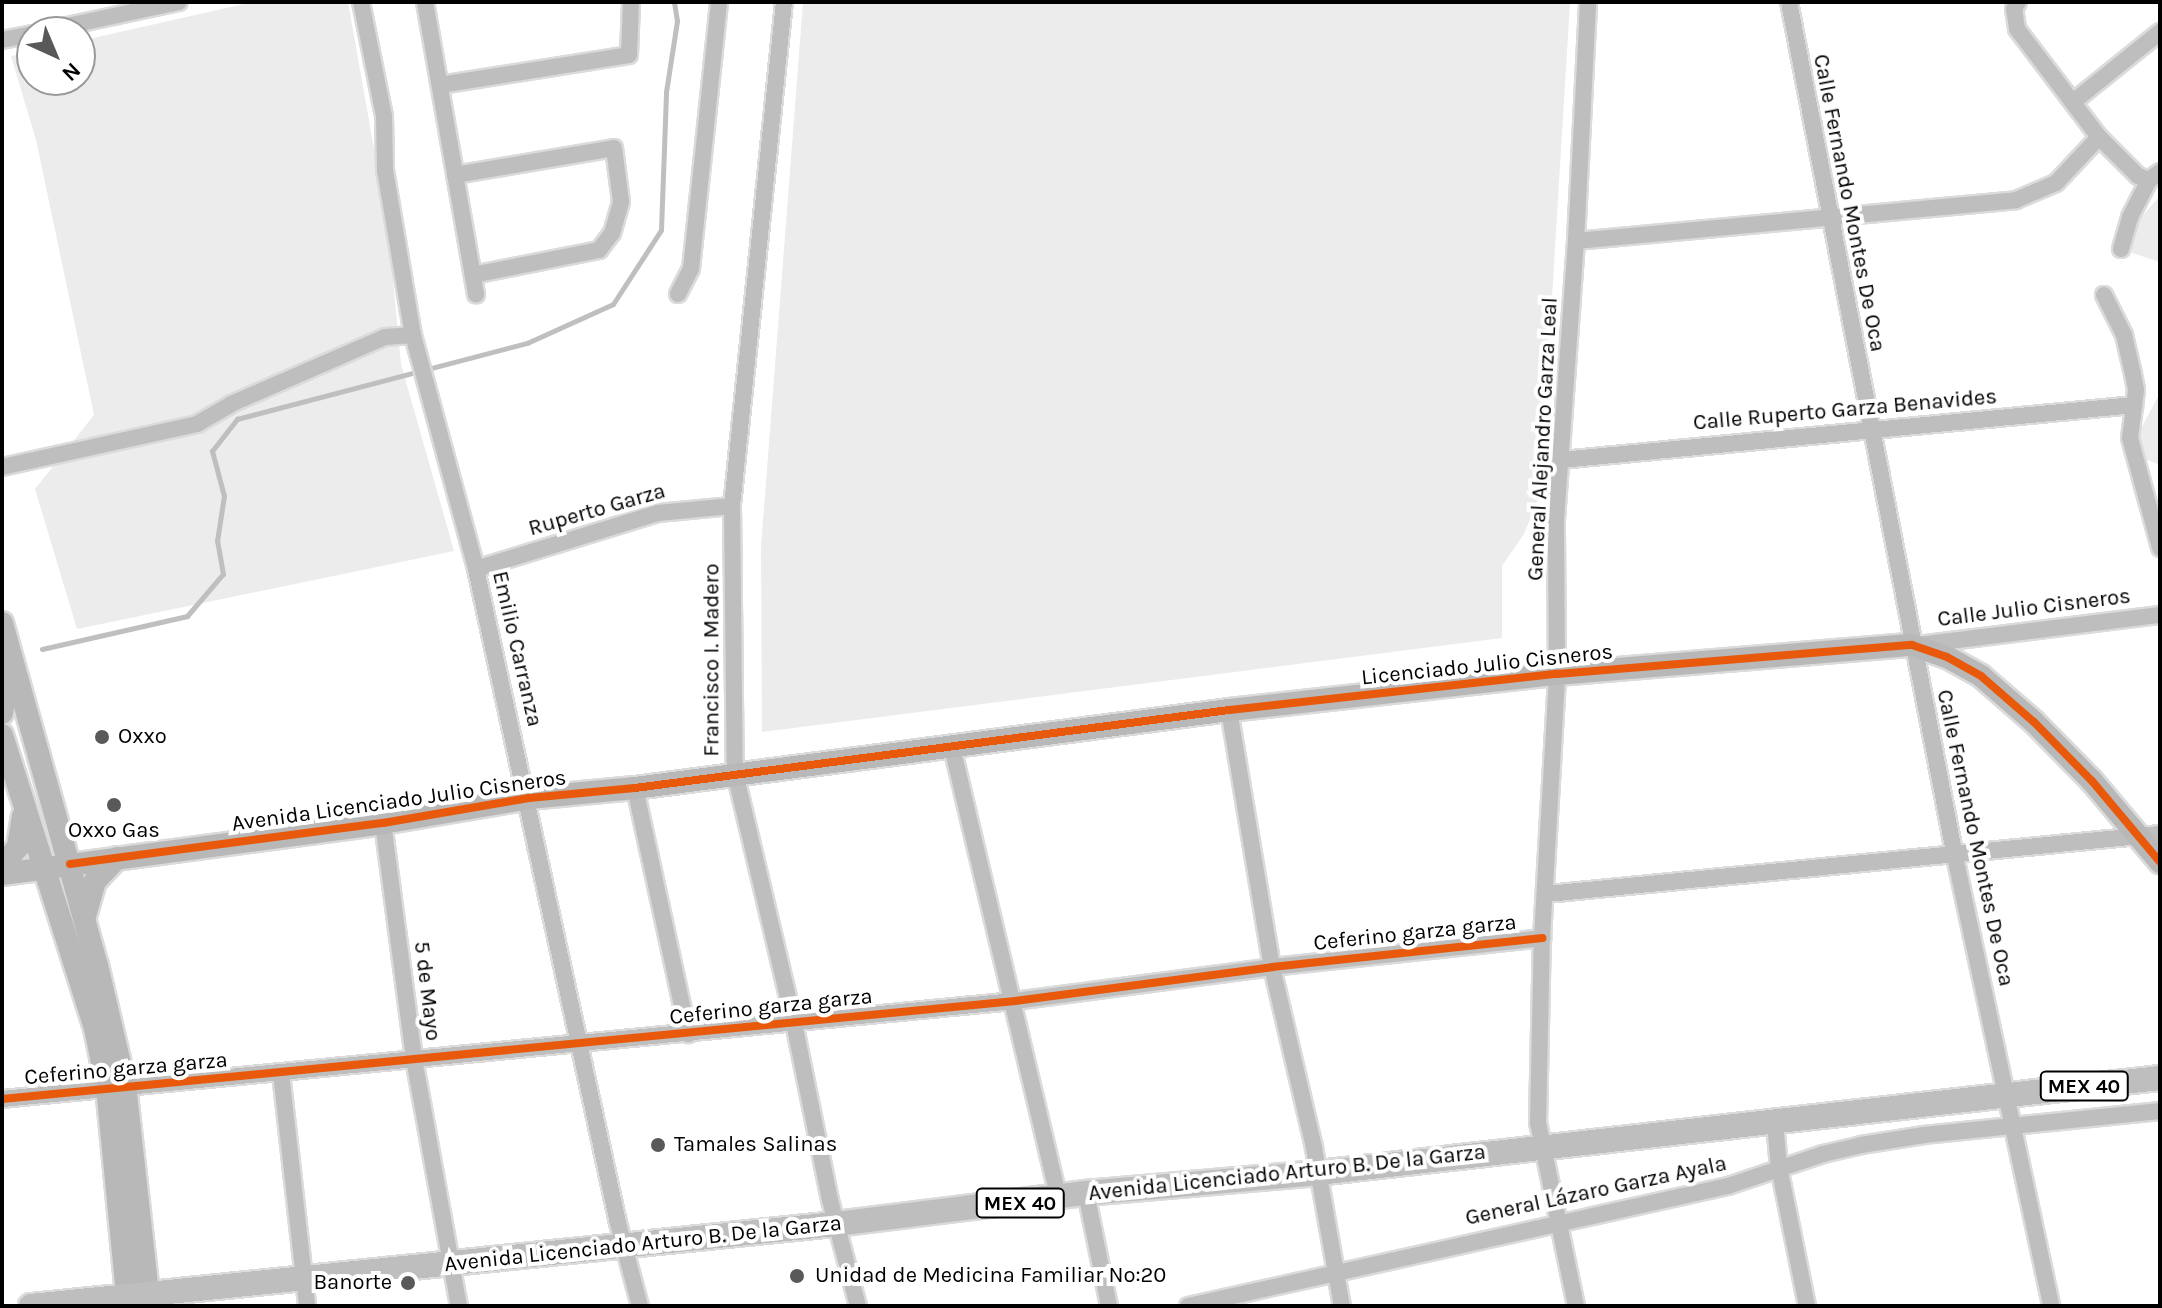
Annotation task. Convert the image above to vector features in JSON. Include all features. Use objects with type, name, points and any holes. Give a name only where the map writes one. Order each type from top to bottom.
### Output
[{"type":"main road","name":"Avenida Licenciado Arturo B. De la Garza","points":[[31,1306],[134,1299],[625,1247],[1086,1193],[1318,1173],[2160,1078]]},
{"type":"street","points":[[96,20],[179,2]]},
{"type":"street","name":"Emilio Carranza","points":[[361,2],[384,116],[385,170],[413,335],[476,569],[640,1306]]},
{"type":"street","points":[[425,2],[476,295]]},
{"type":"street","points":[[440,85],[629,55],[631,2]]},
{"type":"street","points":[[678,294],[691,269],[719,2]]},
{"type":"street","name":"Francisco I. Madero","points":[[784,2],[732,506],[735,773],[794,1023],[836,1224],[858,1306]]},
{"type":"street","name":"General Alejandro Garza Leal","points":[[1576,1306],[1538,1123],[1542,938],[1547,894],[1557,674],[1556,520],[1576,241],[1588,2]]},
{"type":"street","name":"Calle Fernando Montes De Oca","points":[[1789,2],[1912,645],[2051,1306]]},
{"type":"street","points":[[2018,2],[2014,14],[2017,29],[2099,137],[2138,176],[2154,176]]},
{"type":"street","points":[[2073,102],[2160,32]]},
{"type":"street","points":[[1576,241],[2030,196],[2056,183],[2099,137]]},
{"type":"street","points":[[455,175],[614,148],[621,202],[612,233],[599,250],[473,275]]},
{"type":"street","points":[[2121,249],[2130,217],[2154,176]]},
{"type":"street","points":[[2104,295],[2124,335],[2136,390],[2130,438],[2160,548]]},
{"type":"street","points":[[2,467],[197,424],[231,404],[385,337],[413,335]]},
{"type":"street","name":"Calle Ruperto Garza Benavides","points":[[1561,460],[1869,428],[2134,405]]},
{"type":"street","name":"Ruperto Garza","points":[[476,569],[658,513],[732,506]]},
{"type":"street","name":"Calle Julio Cisneros","points":[[1912,645],[2160,615]]},
{"type":"street","points":[[2,623],[84,922],[116,1086],[134,1299]]},
{"type":"street","name":"Licenciado Julio Cisneros","points":[[735,773],[1229,710],[1557,674],[1912,645],[1947,657],[1981,676],[2034,722],[2150,835],[2160,862]]},
{"type":"street","points":[[2,713],[12,657]]},
{"type":"street","points":[[1229,710],[1272,967],[1318,1173],[1342,1306]]},
{"type":"street","points":[[2,722],[13,725],[43,765]]},
{"type":"street","points":[[2,735],[116,1086]]},
{"type":"street","points":[[952,747],[1015,1001],[1059,1198]]},
{"type":"street","name":"Avenida Licenciado Julio Cisneros","points":[[2,874],[383,823],[529,798],[635,788],[735,773]]},
{"type":"street","points":[[635,788],[688,1034]]},
{"type":"street","points":[[2,866],[18,847],[24,825],[22,803]]},
{"type":"street","name":"5 de Mayo","points":[[383,823],[414,1059],[459,1306]]},
{"type":"street","points":[[1547,894],[2150,835]]},
{"type":"street","points":[[84,922],[95,881],[117,858]]},
{"type":"street","name":"Ceferino garza garza","points":[[2,1099],[1015,1001],[1272,967],[1542,938]]},
{"type":"street","points":[[281,1073],[307,1306]]},
{"type":"street","name":"General Lázaro Garza Ayala","points":[[1188,1306],[1728,1186],[1779,1167],[1861,1145],[2160,1111]]},
{"type":"street","points":[[1775,1123],[1779,1167],[1807,1306]]},
{"type":"street","points":[[1086,1193],[1109,1306]]},
{"type":"shaded area","points":[[253,2],[348,2],[388,228],[401,364],[454,551],[77,629],[35,489],[94,415],[36,140],[23,96],[96,96],[96,37]]},
{"type":"shaded area","points":[[803,2],[1570,2],[1540,495],[1524,534],[1502,566],[1502,638],[762,732],[761,547]]},
{"type":"shaded area","points":[[16,55],[16,73],[11,56]]},
{"type":"shaded area","points":[[2160,196],[2160,262],[2123,250],[2126,234]]},
{"type":"shaded area","points":[[2160,393],[2160,465],[2145,459],[2139,432]]},
{"type":"waterway","points":[[42,649],[187,616],[223,574],[217,541],[224,496],[212,451],[237,419],[527,343],[613,304],[661,230],[666,92],[677,21],[674,2]]},
{"type":"cycle path","points":[[70,864],[383,823],[529,798],[635,788],[1229,710],[1557,674],[1912,645],[1947,657],[1981,676],[2034,722],[2092,781],[2160,862]]},
{"type":"cycle path","points":[[2,1099],[1015,1001],[1272,967],[1542,938]]},
{"type":"place","name":"Oxxo","points":[[102,737]]},
{"type":"place","name":"Oxxo Gas","points":[[114,805]]},
{"type":"place","name":"Tamales Salinas","points":[[658,1145]]},
{"type":"place","name":"Unidad de Medicina Familiar No:20","points":[[797,1276]]},
{"type":"place","name":"Banorte","points":[[408,1283]]}]
